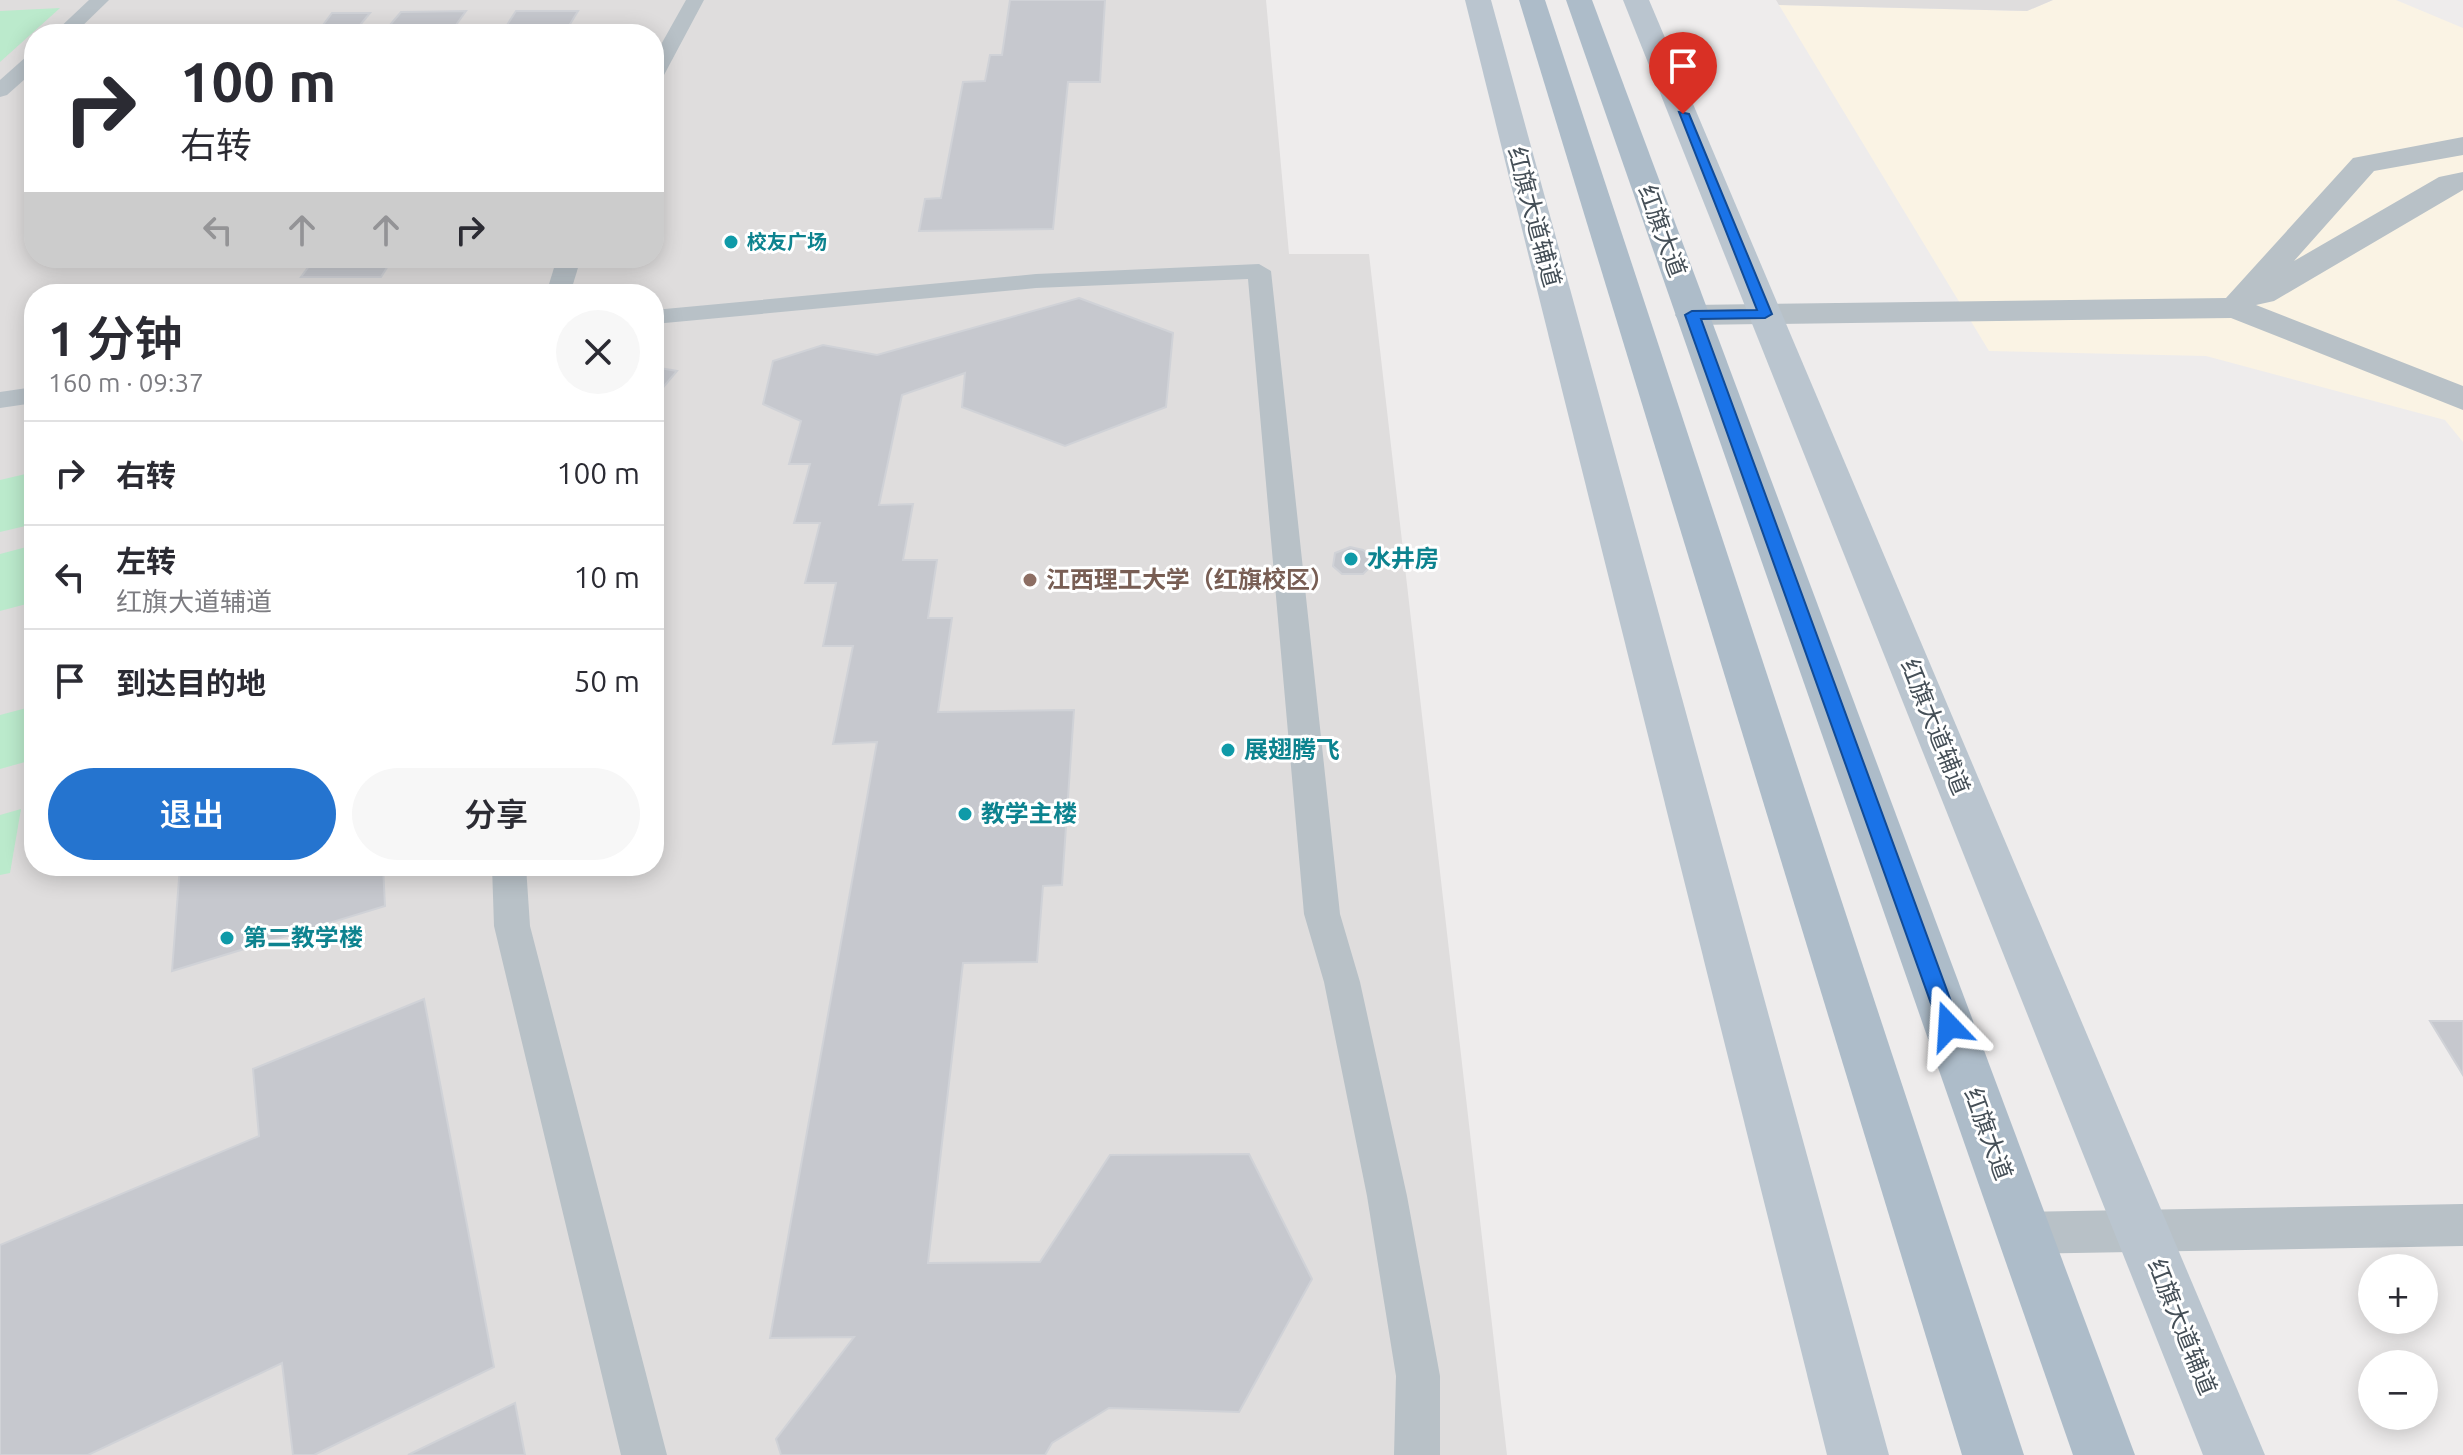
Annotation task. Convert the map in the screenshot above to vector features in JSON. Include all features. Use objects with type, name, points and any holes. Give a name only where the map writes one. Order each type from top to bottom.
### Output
[{"type":"main road","name":"红旗大道辅道","points":[[1478,0],[1858,1455]]},
{"type":"main road","points":[[1532,0],[1993,1455]]},
{"type":"main road","name":"红旗大道","points":[[1579,0],[2104,1455]]},
{"type":"main road","name":"红旗大道辅道","points":[[1636,0],[2234,1455]]},
{"type":"street","points":[[2235,308],[2364,164],[2463,146]]},
{"type":"street","points":[[2235,308],[2293,279],[2450,183],[2463,181]]},
{"type":"street","points":[[1692,315],[2235,308],[2463,399]]},
{"type":"lane","points":[[74,24],[100,0]]},
{"type":"lane","points":[[664,57],[695,0]]},
{"type":"lane","points":[[0,91],[24,69]]},
{"type":"lane","points":[[664,316],[1036,281],[1259,271],[1322,914],[1342,982],[1387,1196],[1418,1376],[1417,1455]]},
{"type":"lane","points":[[0,400],[24,396]]},
{"type":"lane","points":[[510,876],[512,926],[644,1455]]},
{"type":"lane","points":[[2024,1233],[2463,1225]]},
{"type":"shaded area","name":"江西理工大学（红旗校区）","points":[[0,0],[1266,0],[1289,254],[1369,254],[1507,1455],[0,1455]]},
{"type":"shaded area","points":[[1776,0],[2053,0],[2027,11],[1779,5]]},
{"type":"shaded area","points":[[2053,0],[2396,0],[2463,28],[2463,442],[2445,420],[2206,356],[1989,351],[1779,5],[2027,11]]},
{"type":"green space","points":[[60,8],[42,24],[24,24],[24,40],[0,62],[0,11]]},
{"type":"green space","points":[[24,474],[24,526],[0,532],[0,480]]},
{"type":"green space","points":[[24,548],[24,605],[0,611],[0,554]]},
{"type":"green space","points":[[24,709],[24,762],[0,769],[0,715]]},
{"type":"green space","points":[[21,809],[10,873],[0,875],[0,815]]},
{"type":"building","points":[[1010,0],[1105,0],[1100,82],[1068,82],[1053,229],[919,231],[925,199],[941,198],[963,82],[985,81],[990,55],[1002,55]]},
{"type":"building","points":[[466,11],[457,24],[391,24],[401,12]]},
{"type":"building","points":[[516,11],[578,11],[570,24],[508,24]]},
{"type":"building","points":[[332,13],[370,13],[361,24],[324,24]]},
{"type":"building","points":[[308,268],[387,268],[381,277],[301,277]]},
{"type":"building","name":"教学主楼","points":[[1079,298],[1173,333],[1166,407],[1065,446],[962,407],[965,373],[902,395],[879,505],[913,504],[903,560],[937,560],[928,618],[952,618],[938,712],[1074,710],[1062,885],[1043,886],[1037,962],[963,963],[928,1263],[1040,1262],[1110,1155],[1249,1154],[1312,1279],[1239,1412],[1109,1408],[1052,1443],[1045,1455],[781,1455],[776,1439],[854,1337],[770,1338],[877,742],[833,744],[853,646],[823,646],[836,583],[805,583],[820,523],[794,523],[810,464],[789,464],[801,421],[763,404],[773,361],[823,345],[877,355]]},
{"type":"building","points":[[664,369],[677,371],[664,386]]},
{"type":"building","name":"水井房","points":[[1350,547],[1363,550],[1371,557],[1371,566],[1363,574],[1342,574],[1333,566],[1335,553]]},
{"type":"building","name":"第二教学楼","points":[[179,876],[384,876],[385,906],[172,971]]},
{"type":"building","points":[[424,999],[494,1367],[314,1455],[293,1455],[282,1363],[88,1455],[0,1455],[0,1245],[259,1136],[253,1069]]},
{"type":"building","points":[[2430,1021],[2463,1021],[2463,1075]]},
{"type":"building","points":[[515,1403],[525,1455],[408,1455]]},
{"type":"place","name":"校友广场","points":[[731,242]]},
{"type":"place","name":"水井房","points":[[1351,559]]},
{"type":"place","name":"江西理工大学（红旗校区）","points":[[1030,580]]},
{"type":"place","name":"展翅腾飞","points":[[1228,750]]},
{"type":"place","name":"教学主楼","points":[[965,814]]},
{"type":"place","name":"第二教学楼","points":[[227,938]]},
{"type":"route","points":[[1683,114],[1765,314],[1692,315],[1949,1026]]}]
